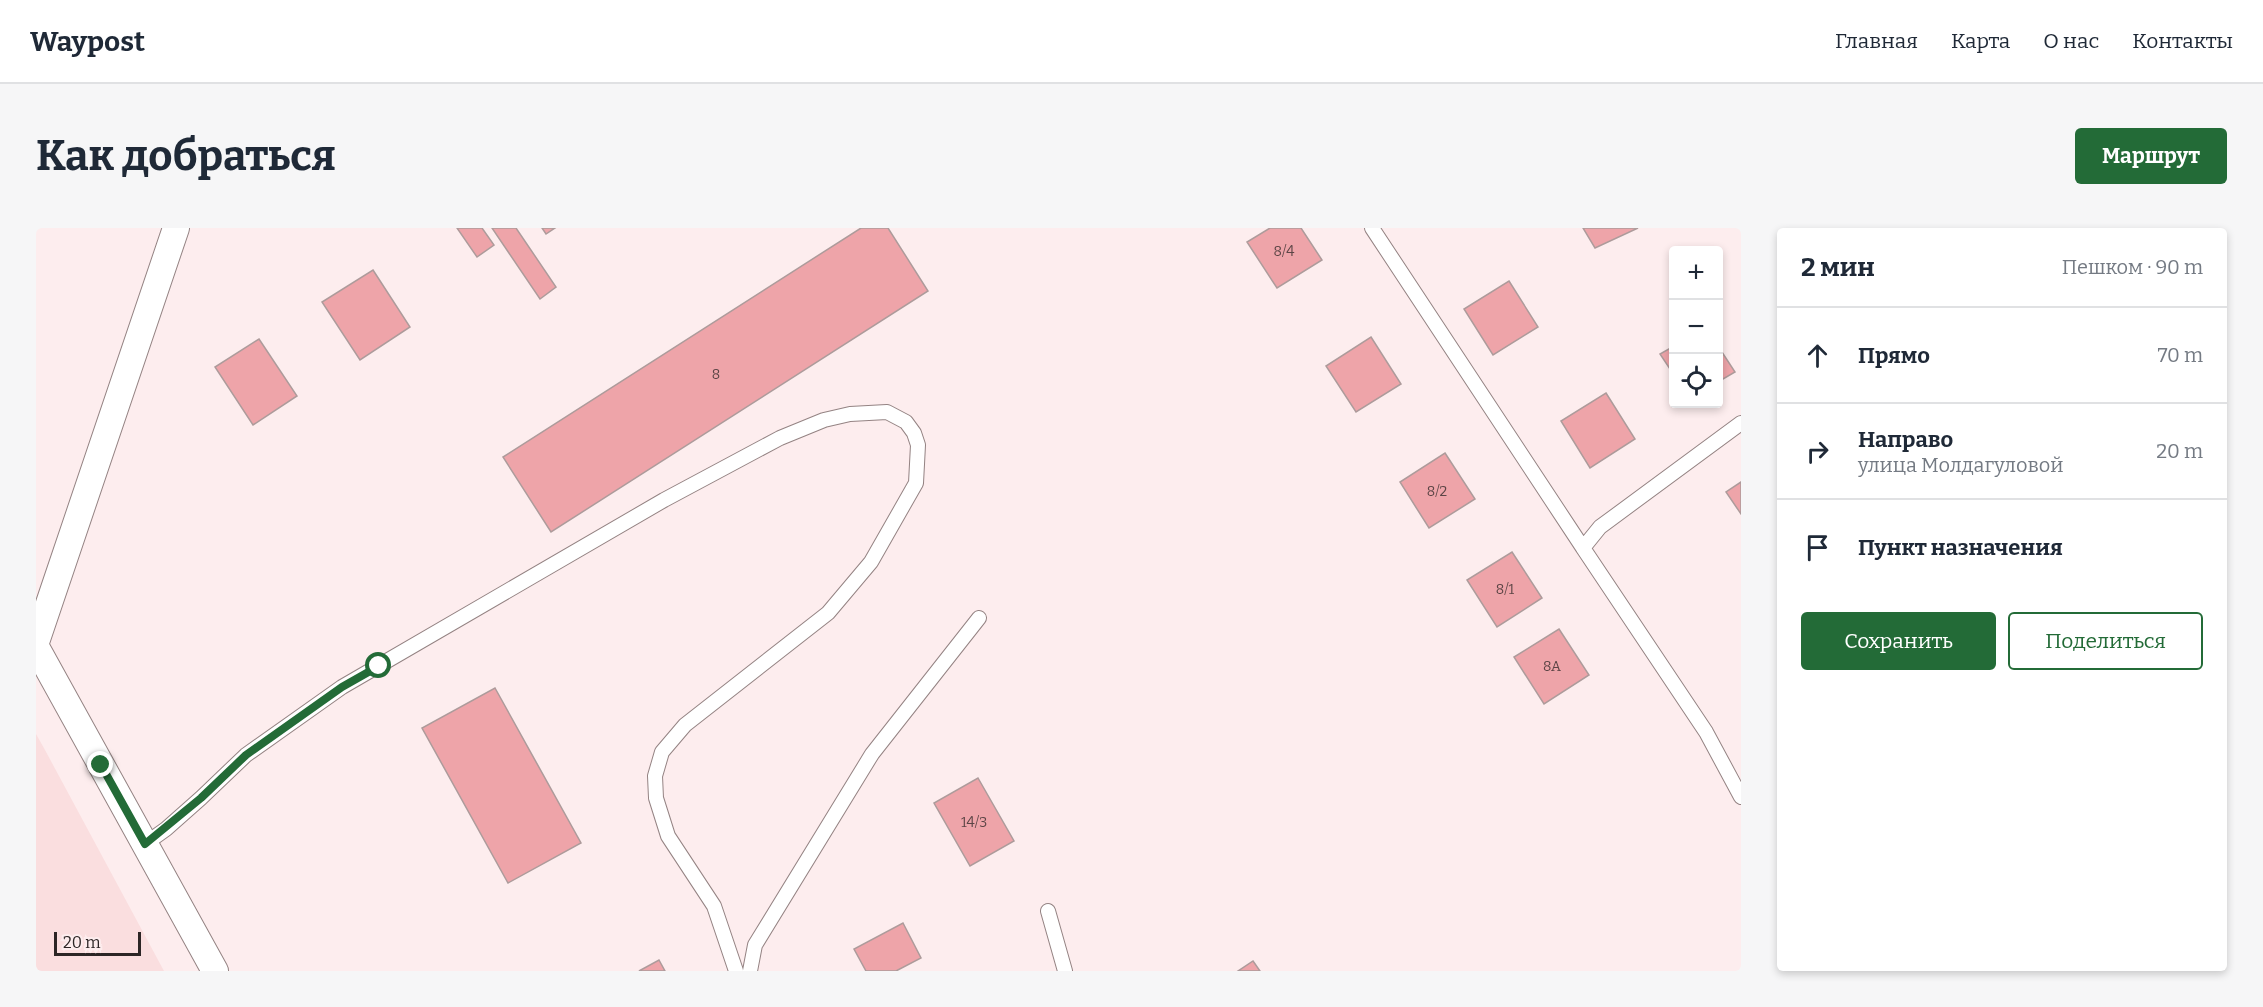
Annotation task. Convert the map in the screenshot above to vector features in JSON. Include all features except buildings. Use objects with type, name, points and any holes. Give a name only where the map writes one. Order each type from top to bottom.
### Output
[{"type":"street","points":[[36,642],[176,228]]},
{"type":"street","points":[[36,647],[215,971]]},
{"type":"lane","points":[[1372,228],[1706,732],[1741,797]]},
{"type":"lane","points":[[145,844],[201,798],[246,755],[342,687],[644,512],[780,438],[824,420],[873,411],[887,412],[906,422],[915,433],[918,446],[916,483],[871,562],[828,613],[685,725],[662,752],[655,776],[656,798],[668,836],[714,906],[736,971]]},
{"type":"lane","points":[[1583,548],[1600,527],[1741,423]]},
{"type":"lane","points":[[750,971],[755,945],[872,754],[979,618]]},
{"type":"lane","points":[[1048,911],[1065,971]]},
{"type":"shaded area","points":[[36,734],[45,750],[164,971],[36,971]]},
{"type":"route","points":[[101,765],[145,844],[166,829],[246,755],[342,687],[379,666]]}]
